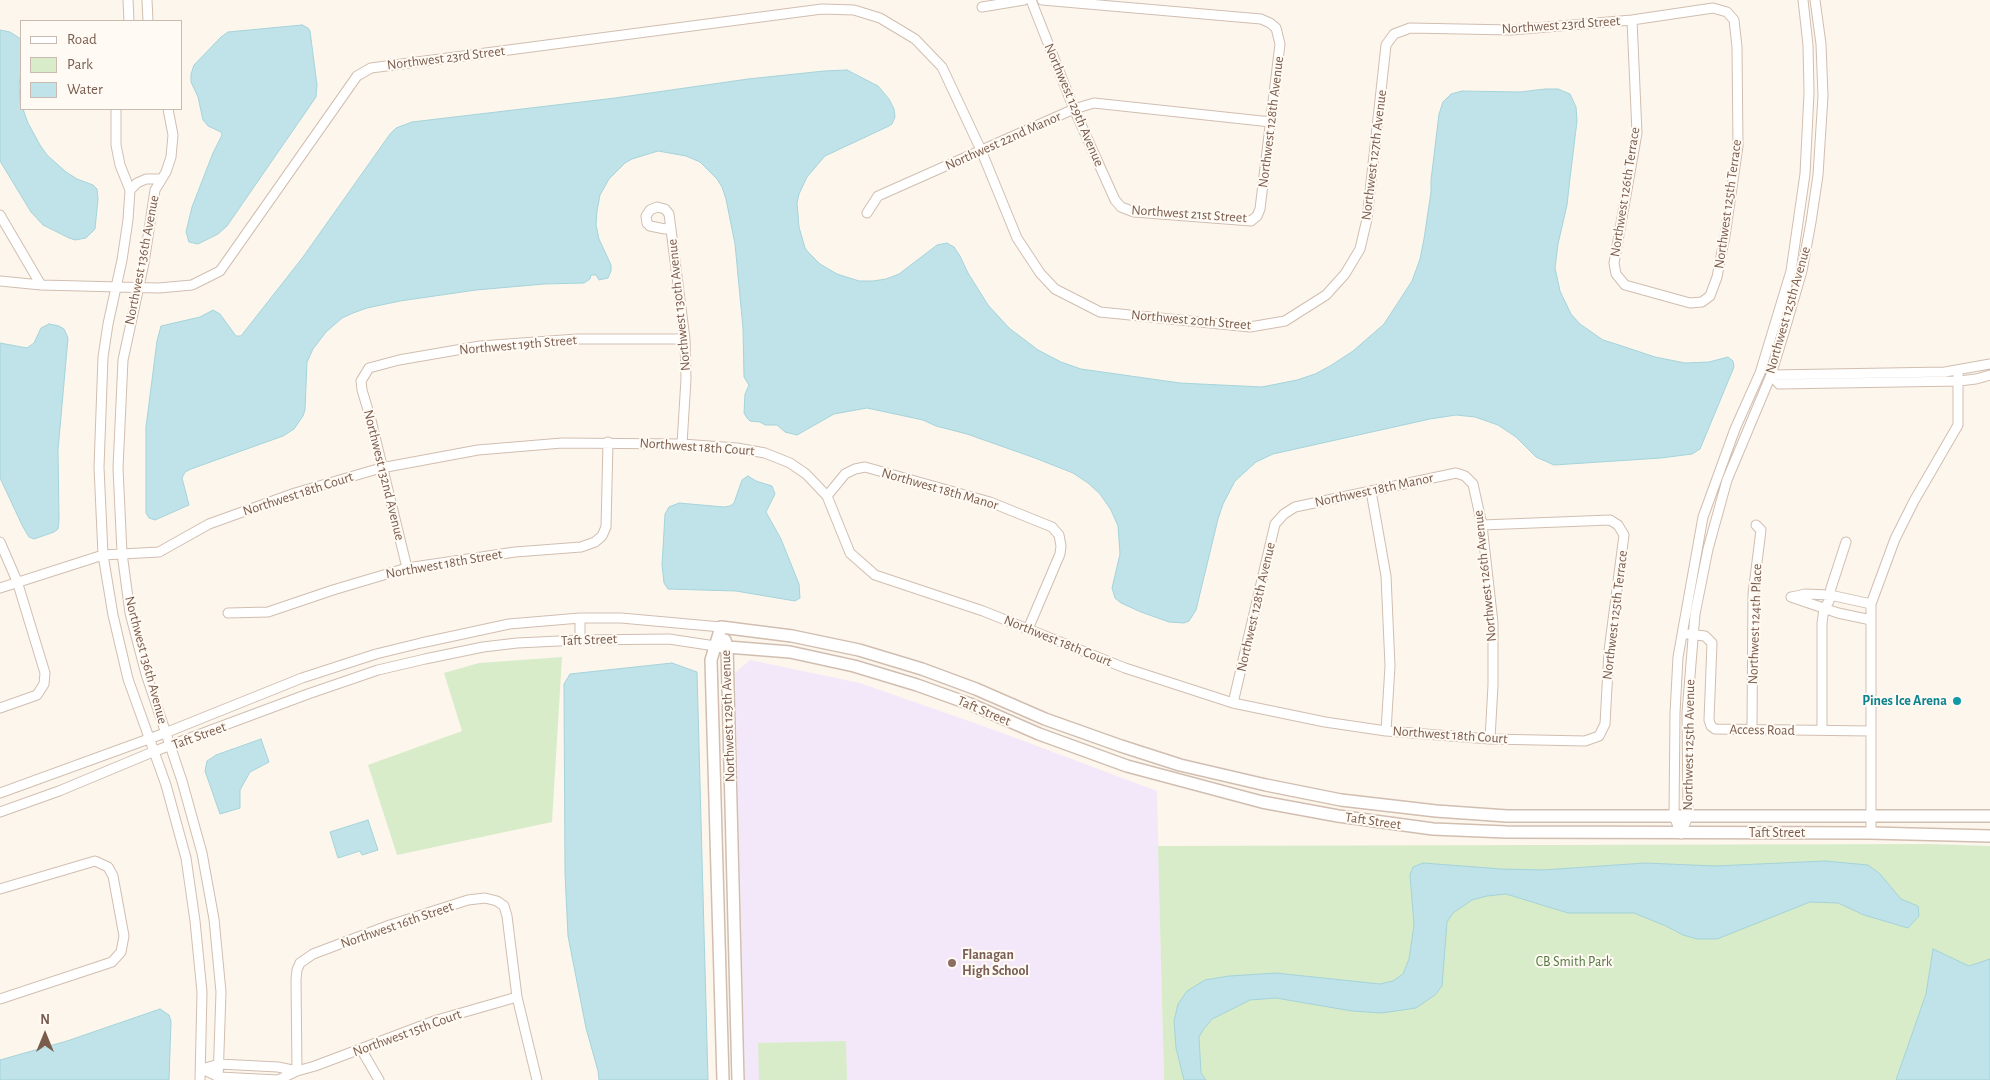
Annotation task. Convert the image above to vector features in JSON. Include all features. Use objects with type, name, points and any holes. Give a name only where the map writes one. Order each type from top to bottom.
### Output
[{"type":"street","points":[[128,0],[129,20]]},
{"type":"street","points":[[147,0],[148,20]]},
{"type":"street","points":[[982,7],[1024,0]]},
{"type":"street","name":"Northwest 129th Avenue","points":[[1030,0],[1074,109],[1115,200],[1121,207]]},
{"type":"street","name":"Northwest 128th Avenue","points":[[1042,0],[1261,19],[1276,28],[1280,44],[1272,122],[1260,208],[1257,216]]},
{"type":"street","name":"Northwest 125th Avenue","points":[[1681,834],[1674,816],[1675,713],[1678,657],[1703,517],[1735,429],[1760,372],[1791,271],[1805,174],[1810,93],[1808,45],[1803,0]]},
{"type":"street","name":"Northwest 125th Avenue","points":[[1681,834],[1688,816],[1687,713],[1693,634],[1700,588],[1717,513],[1741,444],[1771,375],[1802,271],[1818,174],[1823,96],[1815,0]]},
{"type":"street","name":"Northwest 23rd Street","points":[[1394,34],[1410,28],[1511,30],[1632,20],[1713,8],[1727,12]]},
{"type":"street","name":"Northwest 23rd Street","points":[[116,287],[159,288],[192,285],[220,271],[358,76],[372,68],[822,9],[854,10],[880,18],[915,39],[942,67],[981,150],[1017,238],[1040,273],[1055,289]]},
{"type":"street","name":"Northwest 125th Terrace","points":[[1616,274],[1625,284],[1690,303],[1702,302],[1710,296],[1725,236],[1738,146],[1734,20],[1727,12]]},
{"type":"street","name":"Northwest 126th Terrace","points":[[1616,274],[1614,263],[1637,132],[1632,20]]},
{"type":"street","name":"Northwest 127th Avenue","points":[[1345,274],[1360,249],[1367,219],[1386,44],[1394,34]]},
{"type":"street","name":"Northwest 22nd Manor","points":[[867,213],[878,196],[1074,109],[1094,104],[1272,122]]},
{"type":"street","name":"Northwest 136th Avenue","points":[[116,110],[116,145],[120,165],[130,190],[127,228],[103,357],[99,467],[103,554],[113,615],[128,680],[155,752],[186,858],[202,992],[202,1069],[200,1080]]},
{"type":"street","name":"Northwest 136th Avenue","points":[[168,110],[173,135],[171,157],[155,190],[144,263],[123,360],[118,468],[122,553],[130,612],[164,732],[182,781],[202,853],[214,919],[221,992],[218,1078]]},
{"type":"street","name":"Northwest 136th Avenue","points":[[130,190],[137,183],[146,179],[162,179]]},
{"type":"street","name":"Northwest 21st Street","points":[[1121,207],[1134,212],[1250,221],[1257,216]]},
{"type":"street","points":[[0,214],[41,285]]},
{"type":"street","name":"Northwest 130th Avenue","points":[[670,226],[685,339],[686,379],[682,444]]},
{"type":"street","name":"Northwest 20th Street","points":[[1055,289],[1100,312],[1250,327],[1285,321],[1326,295],[1345,274]]},
{"type":"street","points":[[0,281],[41,285],[116,287]]},
{"type":"street","name":"Northwest 19th Street","points":[[361,381],[369,368],[399,360],[480,346],[577,339],[685,339]]},
{"type":"street","points":[[1771,375],[1850,375],[1958,371],[1990,364]]},
{"type":"street","points":[[1871,833],[1871,604],[1895,539],[1914,501],[1958,425],[1958,371]]},
{"type":"street","points":[[1771,375],[1779,384],[1959,381],[1990,375]]},
{"type":"street","name":"Northwest 132nd Avenue","points":[[361,381],[407,568]]},
{"type":"street","name":"Northwest 18th Court","points":[[0,588],[103,554],[159,552],[209,524],[295,492],[381,468],[478,450],[562,444],[608,442],[737,448],[765,453],[790,463],[806,474],[826,496],[850,553],[875,575],[983,611],[1125,668],[1233,703],[1324,722],[1386,731],[1490,739],[1585,742],[1599,736]]},
{"type":"street","name":"Northwest 18th Street","points":[[228,613],[268,612],[332,590],[407,568],[515,552],[581,547],[595,542],[602,536],[606,527],[608,442]]},
{"type":"street","name":"Northwest 18th Manor","points":[[826,496],[845,474],[865,467],[990,502],[1052,527],[1059,535],[1062,546],[1028,629]]},
{"type":"street","name":"Northwest 18th Manor","points":[[1284,514],[1294,507],[1444,475],[1456,473],[1465,476]]},
{"type":"street","name":"Northwest 126th Avenue","points":[[1465,476],[1473,484],[1482,525],[1493,623],[1493,685],[1490,739]]},
{"type":"street","points":[[1372,491],[1386,576],[1390,666],[1386,731]]},
{"type":"street","name":"Northwest 128th Avenue","points":[[1233,703],[1276,524],[1284,514]]},
{"type":"street","name":"Northwest 125th Terrace","points":[[1482,525],[1600,520],[1610,520],[1618,524],[1624,535],[1624,546],[1609,651],[1605,724],[1599,736]]},
{"type":"street","name":"Northwest 124th Place","points":[[1752,725],[1753,594],[1760,530],[1756,525]]},
{"type":"street","points":[[0,542],[17,581],[46,673],[44,684],[37,694],[0,708]]},
{"type":"street","points":[[1822,726],[1824,609],[1846,542]]},
{"type":"street","points":[[1871,604],[1830,595],[1805,594],[1791,598],[1824,609],[1871,620]]},
{"type":"street","points":[[580,618],[580,640]]},
{"type":"street","name":"Taft Street","points":[[0,793],[150,738],[302,678],[376,654],[509,624],[580,618],[622,618],[792,636],[859,650],[922,669],[1090,736],[1180,765],[1341,800],[1436,811],[1507,816],[1990,816]]},
{"type":"street","name":"Northwest 129th Avenue","points":[[721,628],[712,660],[722,1080]]},
{"type":"street","name":"Northwest 129th Avenue","points":[[721,628],[727,647],[738,1080]]},
{"type":"street","name":"Access Road","points":[[1682,633],[1705,636],[1712,643],[1709,720],[1711,726],[1715,729],[1872,732]]},
{"type":"street","name":"Taft Street","points":[[0,812],[308,694],[378,670],[483,647],[517,643],[669,639],[715,646],[790,652],[854,666],[917,685],[970,704],[1038,734],[1099,757],[1175,780],[1262,802],[1338,816],[1433,828],[1506,832],[1681,834],[1871,833],[1990,836]]},
{"type":"street","points":[[421,643],[426,659]]},
{"type":"street","points":[[302,678],[308,694]]},
{"type":"street","points":[[970,704],[976,689]]},
{"type":"street","points":[[0,889],[94,861],[108,867],[113,876],[124,936],[121,952],[112,962],[0,1000]]},
{"type":"street","name":"Northwest 16th Street","points":[[297,1071],[296,979],[300,963],[314,954],[390,924],[468,900],[486,898],[497,901],[504,906],[507,916],[517,997]]},
{"type":"street","points":[[517,997],[537,1080]]},
{"type":"street","name":"Northwest 15th Court","points":[[202,1069],[218,1078],[278,1080],[297,1071],[437,1020],[517,997]]},
{"type":"street","points":[[722,1035],[737,1024]]},
{"type":"street","points":[[360,1049],[379,1080]]},
{"type":"street","name":"Northwest 15th Court","points":[[202,1069],[219,1064],[278,1067],[297,1071]]},
{"type":"shaded area","name":"Flanagan High School","points":[[750,660],[860,683],[997,731],[1157,791],[1164,1080],[745,1080],[735,673]]},
{"type":"green space","points":[[562,657],[552,822],[397,855],[368,765],[462,731],[444,673],[479,663]]},
{"type":"green space","name":"CB Smith Park","points":[[1929,844],[1990,846],[1990,1080],[1164,1080],[1158,846]]},
{"type":"green space","points":[[846,1041],[847,1080],[759,1080],[758,1043]]},
{"type":"water","points":[[302,25],[310,31],[317,85],[316,97],[227,226],[218,234],[198,244],[189,242],[186,232],[192,207],[222,135],[221,132],[208,126],[203,120],[198,97],[191,82],[194,65],[228,32]]},
{"type":"water","points":[[0,30],[10,32],[20,38],[20,110],[23,110],[40,145],[47,155],[66,172],[77,179],[93,185],[97,189],[95,229],[86,238],[75,240],[43,225],[31,212],[0,161]]},
{"type":"water","points":[[847,70],[878,86],[889,99],[894,109],[895,117],[889,126],[825,156],[807,177],[797,203],[799,227],[808,252],[820,264],[837,274],[859,281],[873,281],[899,274],[937,245],[947,243],[954,247],[960,256],[988,305],[1009,328],[1038,350],[1061,362],[1081,369],[1180,383],[1262,387],[1297,380],[1315,374],[1330,366],[1353,351],[1384,324],[1412,281],[1420,259],[1424,239],[1439,114],[1443,102],[1451,94],[1462,91],[1520,92],[1545,89],[1558,89],[1570,94],[1576,107],[1577,121],[1567,205],[1558,244],[1555,268],[1560,291],[1571,314],[1580,324],[1603,340],[1655,357],[1685,363],[1709,362],[1728,357],[1733,361],[1734,367],[1700,449],[1692,454],[1661,458],[1554,465],[1536,457],[1516,437],[1498,425],[1475,417],[1456,415],[1430,419],[1273,454],[1256,462],[1235,481],[1223,504],[1218,519],[1196,610],[1189,621],[1184,623],[1169,622],[1141,612],[1121,603],[1115,598],[1112,588],[1120,554],[1118,526],[1111,510],[1100,494],[1073,473],[923,420],[867,408],[834,414],[797,435],[785,432],[777,425],[765,425],[760,422],[750,421],[744,413],[745,394],[749,385],[744,377],[743,328],[735,244],[722,187],[717,179],[700,162],[686,156],[658,151],[625,163],[609,179],[600,195],[596,225],[599,239],[611,265],[608,278],[599,280],[596,275],[591,275],[590,279],[584,283],[544,284],[476,290],[400,301],[367,308],[342,318],[326,332],[313,349],[307,362],[305,410],[294,429],[283,436],[185,472],[182,478],[189,505],[155,520],[149,518],[146,513],[146,427],[157,341],[161,326],[200,317],[213,310],[220,314],[236,336],[241,336],[303,257],[396,128],[412,122],[615,98],[748,79]]},
{"type":"water","points":[[49,324],[64,329],[68,338],[58,450],[59,520],[58,529],[34,539],[29,537],[23,527],[0,478],[0,343],[27,348],[34,343],[41,328]]},
{"type":"water","points":[[748,476],[756,481],[772,486],[775,494],[766,512],[781,539],[799,584],[800,598],[795,601],[736,591],[668,589],[664,583],[662,565],[665,514],[669,507],[679,503],[730,506],[734,503],[742,480]]},
{"type":"water","points":[[672,663],[697,672],[708,1080],[599,1080],[586,1028],[568,936],[565,873],[564,684],[570,674]]},
{"type":"water","points":[[261,739],[269,762],[250,772],[240,790],[240,808],[220,814],[205,771],[207,761],[216,755]]},
{"type":"water","points":[[368,820],[378,850],[362,855],[360,851],[338,858],[330,832]]},
{"type":"water","points":[[1825,861],[1868,865],[1880,874],[1901,899],[1918,906],[1919,916],[1908,928],[1864,915],[1838,903],[1810,902],[1717,939],[1697,939],[1683,935],[1634,913],[1568,913],[1506,894],[1487,896],[1472,900],[1453,913],[1447,922],[1442,986],[1435,995],[1416,1008],[1382,1013],[1352,1011],[1276,998],[1250,1000],[1212,1019],[1199,1037],[1201,1073],[1206,1080],[1184,1080],[1176,1048],[1174,1021],[1178,1004],[1187,991],[1205,980],[1229,976],[1276,973],[1380,984],[1393,981],[1403,974],[1409,959],[1414,925],[1410,875],[1413,867],[1423,863],[1543,870],[1645,863],[1715,866]]},
{"type":"water","points":[[1933,949],[1969,966],[1990,959],[1990,1080],[1896,1080],[1926,994]]},
{"type":"water","points":[[160,1009],[169,1015],[171,1021],[169,1080],[0,1080],[0,1060],[67,1041]]},
{"type":"place","name":"Pines Ice Arena","points":[[1957,701]]},
{"type":"place","name":"Flanagan High School","points":[[952,963]]}]
